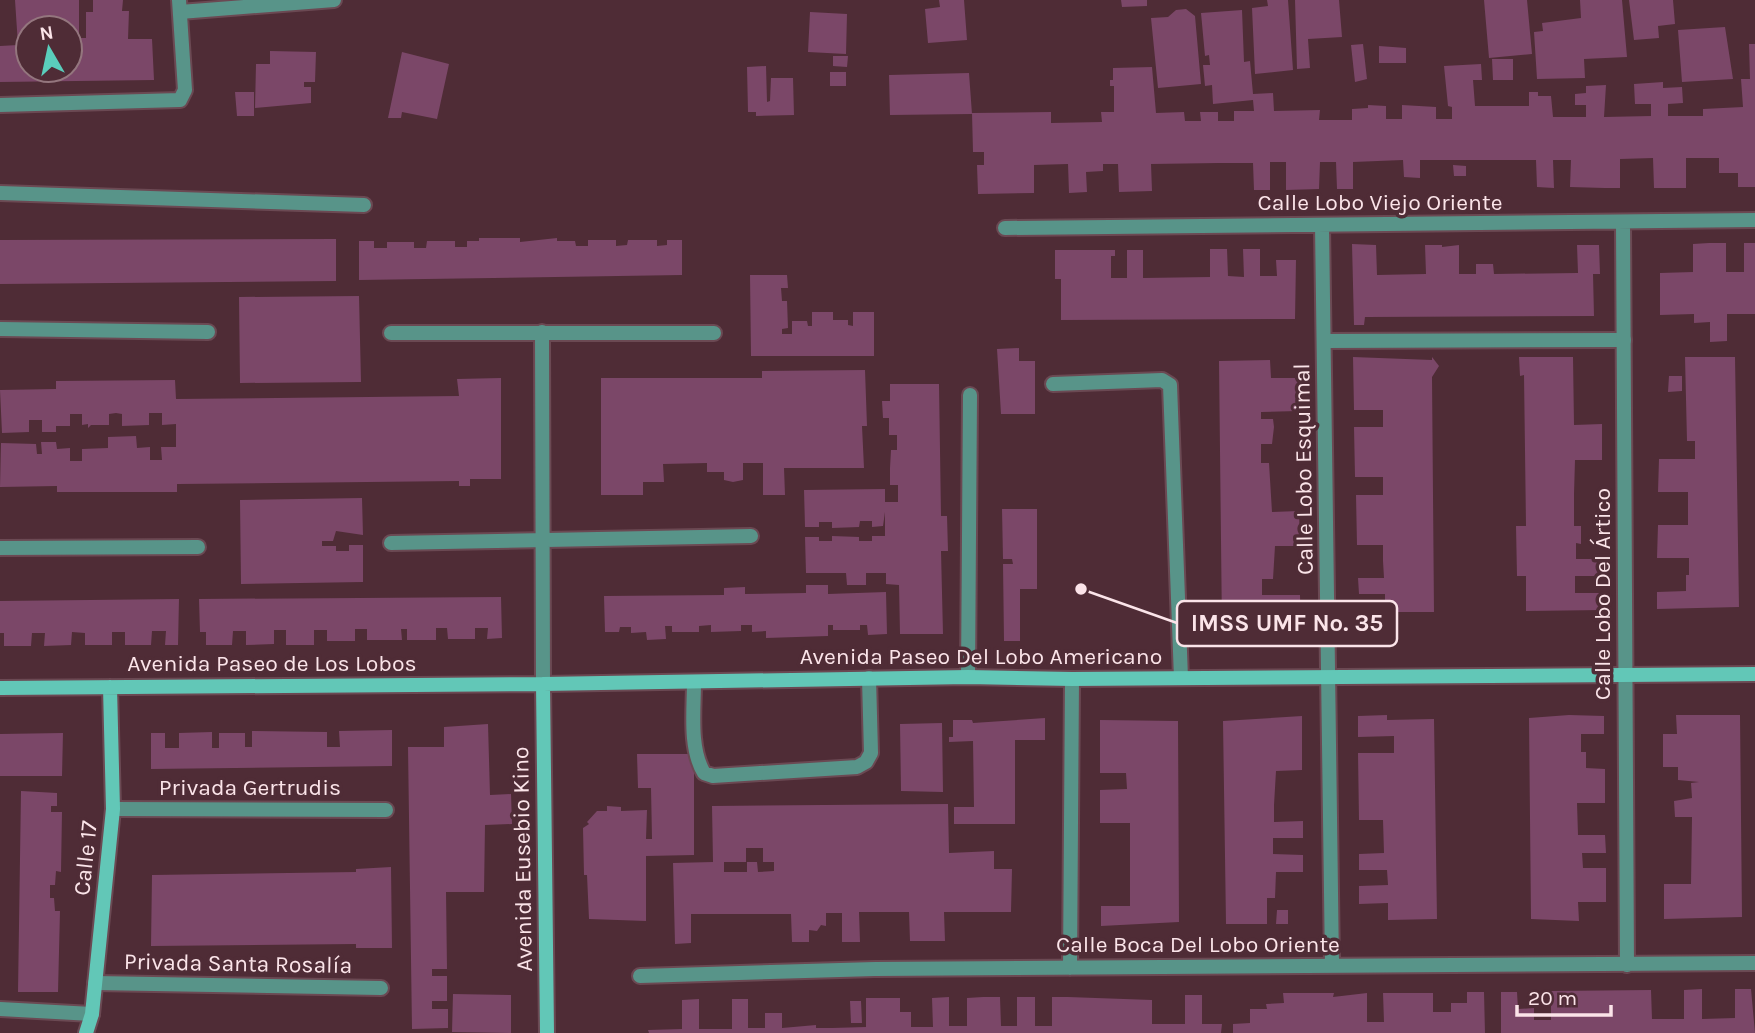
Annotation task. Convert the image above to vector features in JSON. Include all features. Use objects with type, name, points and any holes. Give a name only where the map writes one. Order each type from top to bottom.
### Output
[{"type":"street","points":[[0,105],[180,100],[185,90],[180,6],[334,0]]},
{"type":"street","points":[[0,193],[364,205]]},
{"type":"street","name":"Calle Lobo Viejo Oriente","points":[[1005,228],[1755,220]]},
{"type":"street","name":"Calle Lobo Del Ártico","points":[[1623,222],[1627,965]]},
{"type":"street","name":"Calle Lobo Esquimal","points":[[1322,225],[1332,966]]},
{"type":"street","points":[[0,330],[208,332]]},
{"type":"street","points":[[391,332],[714,333]]},
{"type":"street","points":[[542,332],[544,684]]},
{"type":"street","points":[[1324,341],[1624,340]]},
{"type":"street","points":[[1053,384],[1162,380],[1170,386],[1181,678]]},
{"type":"street","points":[[968,677],[970,395]]},
{"type":"street","points":[[391,543],[751,536]]},
{"type":"street","points":[[0,548],[198,547]]},
{"type":"street","name":"Avenida Paseo Del Lobo Americano","points":[[544,684],[968,677],[1072,679],[1755,674]]},
{"type":"street","points":[[694,682],[694,731],[698,755],[704,773],[713,776],[857,767],[866,762],[871,753],[869,678]]},
{"type":"street","points":[[1070,968],[1072,679]]},
{"type":"street","name":"Avenida Paseo de Los Lobos","points":[[0,688],[544,684]]},
{"type":"street","name":"Avenida Eusebio Kino","points":[[544,684],[547,1033]]},
{"type":"street","name":"Calle 17","points":[[86,1033],[92,1014],[113,809],[110,687]]},
{"type":"street","name":"Privada Gertrudis","points":[[113,809],[386,810]]},
{"type":"street","name":"Calle Boca Del Lobo Oriente","points":[[640,976],[1070,968],[1755,963]]},
{"type":"street","name":"Privada Santa Rosalía","points":[[95,983],[381,988]]},
{"type":"street","points":[[0,1009],[92,1014]]},
{"type":"building","points":[[15,0],[79,0],[79,14],[16,14]]},
{"type":"building","points":[[93,0],[123,0],[122,11],[129,11],[128,39],[152,39],[154,80],[84,81],[86,12],[93,12]]},
{"type":"building","points":[[939,0],[964,0],[967,40],[928,43],[925,9],[940,7]]},
{"type":"building","points":[[1121,0],[1147,0],[1147,6],[1122,7]]},
{"type":"building","points":[[1267,0],[1288,0],[1293,70],[1255,74],[1252,8],[1268,6]]},
{"type":"building","points":[[1295,0],[1339,0],[1342,37],[1308,39],[1310,68],[1297,69]]},
{"type":"building","points":[[1484,0],[1527,0],[1532,54],[1489,58]]},
{"type":"building","points":[[1580,0],[1622,0],[1627,57],[1584,59],[1585,78],[1537,79],[1534,32],[1543,31],[1542,23],[1581,18]]},
{"type":"building","points":[[1629,0],[1673,0],[1675,24],[1658,26],[1659,38],[1634,40]]},
{"type":"building","points":[[1186,9],[1195,16],[1201,84],[1158,88],[1151,18],[1168,17],[1176,10]]},
{"type":"building","points":[[1242,10],[1244,62],[1250,61],[1253,94],[1273,93],[1274,111],[1320,110],[1319,120],[1352,120],[1352,109],[1368,108],[1368,105],[1386,106],[1386,119],[1402,119],[1402,105],[1436,107],[1436,119],[1452,119],[1444,66],[1481,64],[1482,80],[1473,80],[1475,106],[1529,106],[1529,92],[1538,92],[1538,96],[1551,96],[1553,117],[1586,117],[1586,105],[1575,105],[1575,94],[1586,93],[1586,86],[1606,85],[1604,117],[1651,116],[1651,104],[1635,104],[1634,84],[1663,82],[1663,88],[1682,87],[1683,103],[1668,104],[1668,116],[1703,116],[1703,109],[1743,107],[1741,79],[1750,79],[1749,44],[1755,44],[1755,187],[1738,187],[1738,173],[1719,173],[1719,158],[1686,158],[1686,188],[1654,188],[1653,158],[1620,159],[1620,188],[1570,187],[1571,160],[1553,160],[1554,188],[1537,187],[1536,160],[1420,160],[1420,178],[1404,177],[1403,160],[1353,162],[1353,189],[1337,189],[1336,162],[1320,162],[1319,189],[1286,190],[1286,162],[1270,162],[1270,190],[1254,190],[1253,163],[1219,163],[1151,164],[1152,191],[1119,192],[1118,164],[1103,164],[1103,171],[1086,172],[1087,192],[1069,193],[1068,164],[1034,165],[1034,193],[978,194],[977,165],[984,165],[984,152],[973,152],[972,113],[1051,112],[1051,123],[1102,122],[1101,112],[1114,112],[1114,86],[1110,86],[1113,68],[1152,67],[1156,113],[1184,112],[1185,121],[1201,121],[1200,112],[1218,112],[1218,121],[1234,121],[1234,111],[1254,111],[1253,100],[1213,104],[1212,85],[1205,86],[1203,65],[1210,65],[1209,55],[1205,56],[1201,13]]},
{"type":"building","points":[[810,12],[847,14],[846,54],[808,52]]},
{"type":"building","points":[[1725,27],[1733,79],[1682,82],[1678,30]]},
{"type":"building","points":[[1363,44],[1367,79],[1355,82],[1351,45]]},
{"type":"building","points":[[14,45],[14,82],[0,82],[0,46]]},
{"type":"building","points":[[1379,46],[1406,48],[1406,63],[1379,63]]},
{"type":"building","points":[[270,51],[316,52],[315,82],[304,82],[304,87],[311,87],[311,103],[255,108],[256,64],[270,64]]},
{"type":"building","points":[[402,52],[449,64],[437,119],[402,112],[401,118],[388,118]]},
{"type":"building","points":[[833,56],[848,56],[847,67],[833,66]]},
{"type":"building","points":[[1492,59],[1513,59],[1513,80],[1493,80]]},
{"type":"building","points":[[766,66],[767,102],[770,101],[771,78],[793,78],[794,115],[756,116],[756,112],[748,112],[747,67]]},
{"type":"building","points":[[830,72],[846,72],[846,86],[830,86]]},
{"type":"building","points":[[969,73],[972,114],[890,115],[889,75]]},
{"type":"building","points":[[235,92],[254,92],[254,116],[237,116]]},
{"type":"building","points":[[1453,165],[1466,166],[1466,176],[1454,176]]},
{"type":"building","points":[[479,238],[520,238],[520,242],[557,238],[557,241],[575,241],[576,246],[588,246],[588,240],[616,240],[616,246],[627,245],[628,240],[657,240],[657,246],[667,245],[667,240],[682,240],[682,275],[359,280],[359,241],[374,241],[374,248],[387,248],[387,242],[414,242],[414,248],[426,248],[427,241],[455,241],[455,247],[467,247],[467,241],[479,241]]},
{"type":"building","points":[[336,239],[336,281],[0,284],[0,240]]},
{"type":"building","points":[[1726,243],[1726,272],[1744,272],[1744,243],[1755,243],[1755,314],[1727,314],[1727,341],[1710,342],[1710,322],[1694,323],[1694,314],[1660,315],[1660,273],[1693,272],[1693,244]]},
{"type":"building","points":[[1352,244],[1376,245],[1377,275],[1426,274],[1425,245],[1459,245],[1459,274],[1476,274],[1476,264],[1493,264],[1494,274],[1578,273],[1577,245],[1599,245],[1600,274],[1593,274],[1594,316],[1365,317],[1364,325],[1354,325]]},
{"type":"building","points":[[1210,249],[1227,249],[1228,276],[1244,277],[1243,249],[1260,249],[1260,276],[1277,276],[1276,260],[1296,260],[1295,319],[1061,320],[1061,279],[1055,279],[1055,250],[1115,250],[1115,256],[1111,256],[1111,278],[1127,278],[1127,250],[1143,250],[1143,278],[1210,277]]},
{"type":"building","points":[[750,275],[787,275],[788,288],[781,288],[782,301],[787,301],[788,328],[782,329],[782,334],[792,334],[792,321],[807,321],[808,326],[812,326],[812,312],[833,312],[833,320],[848,320],[848,325],[853,326],[853,312],[874,312],[874,356],[751,356]]},
{"type":"building","points":[[359,296],[361,382],[240,383],[239,297]]},
{"type":"building","points":[[1019,348],[1019,361],[1035,361],[1035,414],[1001,414],[997,349]]},
{"type":"building","points":[[1353,357],[1432,360],[1432,357],[1439,366],[1432,377],[1434,612],[1385,612],[1385,594],[1359,594],[1358,578],[1384,578],[1383,545],[1357,545],[1356,495],[1383,495],[1383,477],[1355,477],[1354,427],[1383,427],[1383,410],[1354,410]]},
{"type":"building","points":[[1519,357],[1573,357],[1574,425],[1602,424],[1602,460],[1575,460],[1574,526],[1581,526],[1581,544],[1576,543],[1576,559],[1603,559],[1604,576],[1575,576],[1575,593],[1603,593],[1603,610],[1526,611],[1526,576],[1517,576],[1516,526],[1526,526],[1524,375],[1520,376]]},
{"type":"building","points":[[1685,357],[1735,357],[1739,607],[1657,609],[1657,592],[1686,591],[1686,575],[1689,575],[1689,558],[1657,558],[1658,525],[1688,525],[1688,492],[1658,492],[1659,459],[1695,459],[1695,441],[1687,441]]},
{"type":"building","points":[[1270,360],[1271,378],[1298,378],[1298,411],[1261,412],[1261,419],[1273,419],[1274,427],[1272,444],[1261,444],[1261,463],[1269,463],[1272,512],[1299,511],[1300,546],[1275,546],[1273,579],[1262,579],[1262,595],[1300,595],[1301,632],[1222,629],[1219,361]]},
{"type":"building","points":[[865,370],[867,426],[862,426],[864,468],[784,468],[785,495],[763,495],[763,463],[743,463],[743,480],[733,482],[724,480],[724,472],[707,472],[707,463],[663,464],[664,482],[643,482],[643,495],[601,495],[601,378],[762,378],[762,371]]},
{"type":"building","points":[[1669,376],[1682,376],[1682,391],[1668,392]]},
{"type":"building","points":[[501,378],[501,479],[470,479],[470,486],[459,486],[459,481],[177,484],[177,492],[57,492],[57,486],[0,487],[1,443],[36,444],[37,454],[42,454],[41,442],[56,442],[57,449],[70,448],[70,461],[82,461],[82,449],[108,448],[108,437],[136,436],[137,448],[150,447],[150,460],[162,460],[161,447],[176,447],[176,424],[162,425],[162,413],[149,413],[149,425],[122,426],[122,414],[116,413],[109,414],[109,425],[91,425],[88,428],[88,424],[82,425],[82,414],[70,414],[70,426],[56,426],[56,432],[42,432],[42,420],[29,420],[29,432],[2,433],[0,390],[56,389],[56,381],[175,380],[176,399],[459,396],[457,379]]},
{"type":"building","points":[[890,384],[939,384],[941,516],[947,516],[948,551],[941,551],[943,634],[900,634],[899,585],[886,584],[886,573],[866,573],[866,585],[847,585],[846,573],[806,573],[805,537],[832,541],[832,536],[859,537],[859,541],[872,541],[872,536],[885,536],[885,512],[883,526],[872,527],[872,521],[860,521],[859,527],[832,528],[832,522],[819,522],[819,527],[805,527],[804,490],[885,489],[885,502],[898,502],[898,485],[890,485],[891,450],[897,450],[897,435],[889,435],[889,418],[883,418],[882,401],[890,401]]},
{"type":"building","points":[[362,498],[363,535],[336,531],[333,541],[322,541],[322,546],[336,546],[336,551],[349,551],[349,545],[363,545],[363,582],[241,584],[240,500]]},
{"type":"building","points":[[1002,509],[1037,509],[1037,589],[1020,589],[1020,641],[1004,641],[1003,564],[1013,564],[1012,559],[1003,559]]},
{"type":"building","points":[[806,585],[828,585],[828,594],[886,592],[887,634],[868,635],[867,625],[860,625],[860,630],[833,630],[833,625],[828,625],[828,636],[766,638],[766,631],[752,632],[752,625],[741,625],[741,631],[711,632],[711,625],[699,626],[699,632],[672,632],[672,626],[665,626],[666,639],[647,640],[646,632],[631,633],[631,627],[620,627],[619,632],[605,632],[604,596],[724,595],[724,588],[745,587],[745,594],[806,593]]},
{"type":"building","points":[[501,597],[502,638],[487,639],[488,628],[475,628],[475,639],[448,639],[447,628],[436,628],[436,640],[407,640],[407,629],[401,629],[402,640],[367,640],[367,629],[355,629],[355,641],[327,641],[327,630],[314,630],[314,645],[286,645],[286,630],[274,630],[274,644],[246,645],[246,631],[233,631],[232,645],[206,645],[206,632],[200,632],[199,599]]},
{"type":"building","points":[[179,599],[178,645],[165,645],[166,631],[152,631],[151,645],[125,645],[125,632],[112,632],[112,645],[85,645],[85,633],[72,632],[71,645],[44,646],[45,633],[32,633],[31,646],[4,646],[4,633],[0,633],[0,601]]},
{"type":"building","points":[[1387,715],[1387,720],[1434,719],[1437,919],[1388,920],[1388,903],[1359,904],[1359,886],[1388,885],[1387,870],[1359,870],[1359,854],[1384,853],[1383,820],[1359,820],[1358,753],[1394,753],[1394,736],[1358,737],[1358,716]]},
{"type":"building","points":[[1676,715],[1740,715],[1742,917],[1664,919],[1664,884],[1691,884],[1692,817],[1675,817],[1674,801],[1692,798],[1691,783],[1699,782],[1678,780],[1678,767],[1663,767],[1663,734],[1677,734]]},
{"type":"building","points":[[1302,716],[1302,770],[1276,771],[1274,822],[1303,821],[1303,838],[1273,838],[1273,854],[1303,855],[1303,872],[1276,872],[1275,898],[1267,898],[1267,924],[1226,924],[1223,721]]},
{"type":"building","points":[[1604,716],[1604,734],[1581,734],[1581,752],[1586,752],[1586,768],[1605,769],[1605,803],[1577,803],[1578,835],[1605,835],[1606,853],[1582,853],[1583,868],[1606,868],[1606,902],[1578,902],[1579,921],[1531,919],[1529,718]]},
{"type":"building","points":[[1045,718],[1045,740],[1015,740],[1015,824],[954,824],[954,807],[974,807],[973,741],[949,742],[949,737],[953,737],[953,720],[972,720],[973,723]]},
{"type":"building","points":[[1100,720],[1178,721],[1179,922],[1101,926],[1101,906],[1130,906],[1130,823],[1100,823],[1100,790],[1127,789],[1126,773],[1100,773]]},
{"type":"building","points":[[942,723],[943,792],[901,791],[900,724]]},
{"type":"building","points":[[488,724],[490,795],[511,794],[512,824],[485,825],[484,892],[446,892],[447,969],[432,969],[432,976],[447,976],[447,1001],[432,1001],[432,1009],[448,1009],[448,1028],[412,1029],[408,747],[444,747],[444,727]]},
{"type":"building","points":[[392,730],[392,766],[151,769],[151,733],[165,733],[165,748],[179,748],[179,733],[212,732],[212,748],[219,748],[219,733],[245,733],[245,747],[252,747],[252,731],[327,732],[327,747],[340,747],[339,731]]},
{"type":"building","points":[[63,733],[62,776],[0,776],[0,734]]},
{"type":"building","points":[[637,754],[694,754],[694,855],[646,856],[646,921],[589,919],[583,828],[589,824],[587,822],[597,811],[607,811],[607,806],[621,807],[621,811],[647,810],[646,839],[652,839],[651,788],[638,788]]},
{"type":"building","points":[[21,791],[57,793],[57,806],[51,806],[51,812],[62,812],[61,872],[56,871],[55,885],[50,885],[50,898],[54,898],[55,911],[60,911],[58,992],[18,992]]},
{"type":"building","points":[[948,804],[949,853],[994,851],[994,869],[1012,869],[1011,912],[944,912],[945,941],[910,941],[909,912],[859,912],[860,942],[842,942],[842,913],[826,913],[826,926],[821,925],[817,931],[809,930],[809,942],[792,942],[791,914],[691,914],[691,943],[675,944],[673,863],[713,862],[712,806]],"holes":[[[746,848],[763,848],[763,862],[774,862],[774,871],[758,872],[757,862],[747,862],[747,872],[724,872],[724,862],[746,862]]]},
{"type":"building","points":[[391,867],[392,948],[356,948],[356,944],[151,946],[152,875],[356,872],[356,869]]},
{"type":"building","points":[[1277,910],[1288,910],[1288,924],[1276,924]]},
{"type":"building","points":[[1702,989],[1702,1019],[1735,1018],[1735,989],[1751,989],[1755,1033],[1501,1033],[1501,992],[1517,992],[1518,1009],[1534,1008],[1534,1020],[1551,1020],[1551,991],[1651,990],[1652,1019],[1684,1019],[1684,990]]},
{"type":"building","points":[[1467,992],[1484,992],[1485,1033],[1233,1033],[1233,1024],[1250,1023],[1250,1009],[1267,1009],[1266,1004],[1284,1003],[1283,993],[1334,993],[1333,997],[1367,993],[1367,1022],[1384,1022],[1383,993],[1433,993],[1433,1012],[1451,1012],[1451,1003],[1467,1003]]},
{"type":"building","points":[[453,994],[511,995],[511,1033],[452,1032]]},
{"type":"building","points":[[1185,995],[1202,995],[1202,1024],[1222,1024],[1221,1033],[649,1033],[648,1030],[682,1029],[682,1000],[699,999],[699,1029],[732,1029],[732,999],[748,999],[748,1028],[765,1028],[765,1013],[782,1013],[782,1028],[816,1025],[816,1028],[866,1027],[866,998],[900,998],[900,1012],[911,1012],[911,1027],[933,1027],[932,998],[949,997],[949,1026],[967,1026],[967,998],[983,997],[1000,997],[1001,1026],[1017,1026],[1017,997],[1035,997],[1035,1026],[1052,1026],[1052,997],[1152,1000],[1152,1024],[1185,1024]]},
{"type":"building","points":[[850,1001],[861,1001],[862,1023],[851,1023]]},
{"type":"place","name":"IMSS UMF No. 35","points":[[1081,589]]}]
